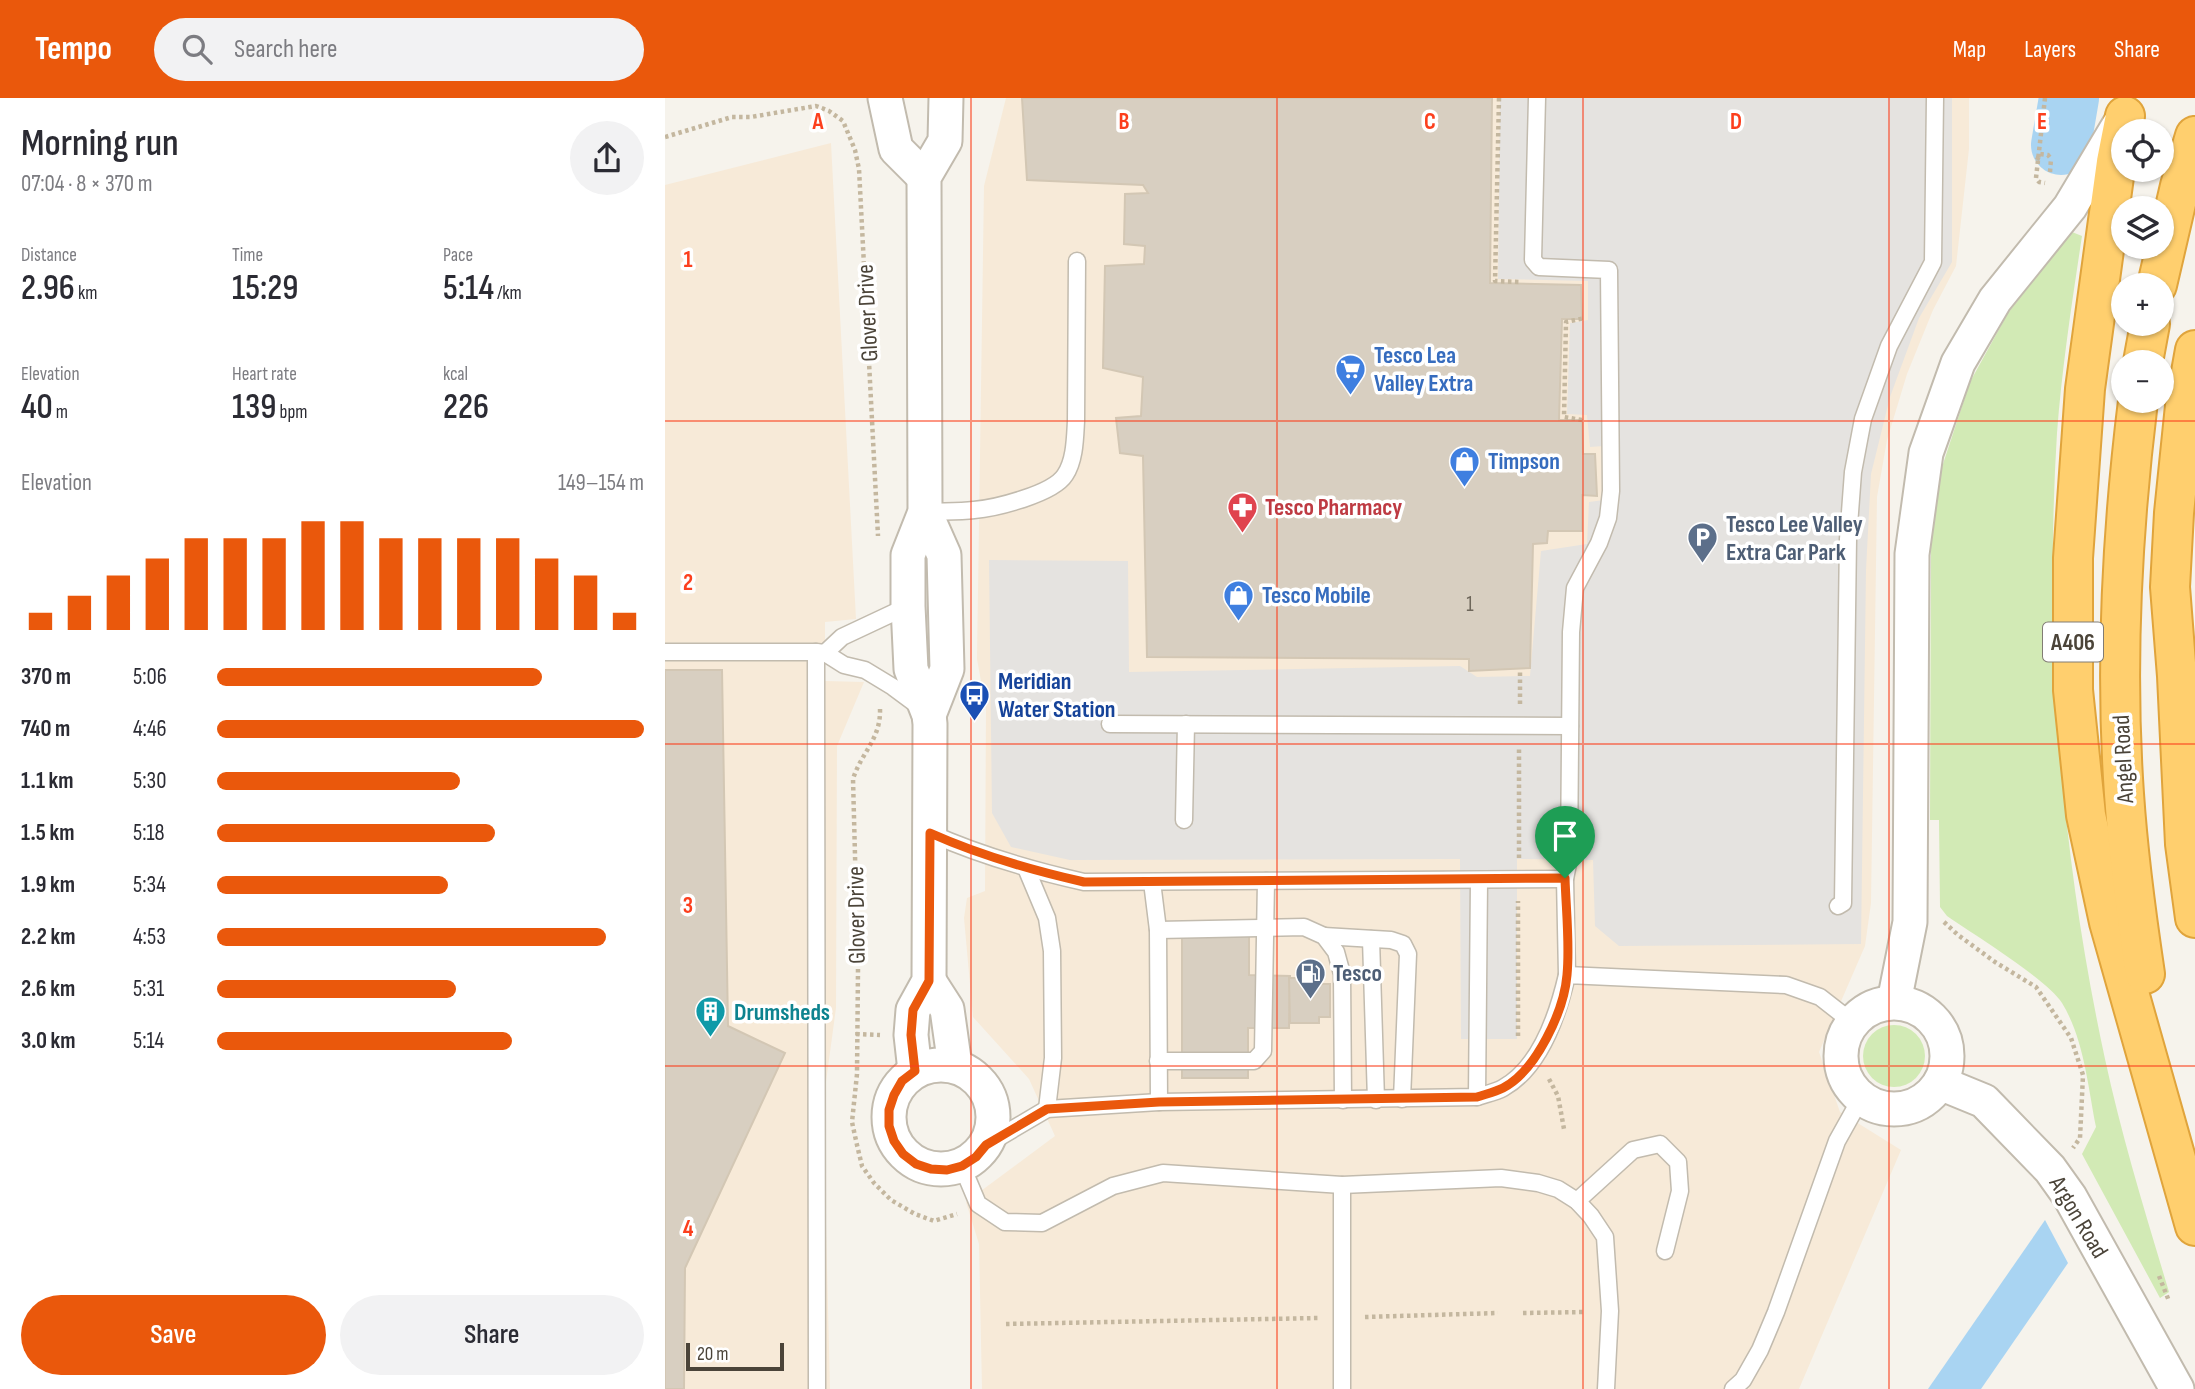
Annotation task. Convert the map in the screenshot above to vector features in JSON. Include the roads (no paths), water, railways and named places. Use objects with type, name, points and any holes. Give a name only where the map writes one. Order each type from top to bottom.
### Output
[{"type":"highway","name":"A406","points":[[2125,116],[2107,161],[2085,389],[2073,558],[2073,690],[2085,815],[2109,922],[2195,1226]]},
{"type":"highway","points":[[2160,273],[2195,136]]},
{"type":"highway","points":[[2195,350],[2185,405],[2170,586],[2185,844],[2195,918]]},
{"type":"highway","name":"Angel Road","points":[[2136,413],[2128,476],[2120,702],[2132,885],[2165,1115]]},
{"type":"highway","points":[[2177,676],[2195,545]]},
{"type":"street","points":[[885,98],[896,149],[924,177]]},
{"type":"street","points":[[915,1071],[911,1035],[913,1010],[929,981],[929,715],[911,668],[908,555],[925,512],[924,177],[945,141],[946,98]]},
{"type":"street","points":[[1894,1002],[1910,922],[1912,554],[1926,453],[1958,363],[1995,300],[2107,161]]},
{"type":"street","points":[[925,512],[944,555],[947,669],[929,715]]},
{"type":"street","points":[[929,981],[947,1009],[954,1066]]},
{"type":"street","points":[[1894,1002],[1910,1005],[1924,1012],[1936,1023],[1944,1037],[1946,1068],[1931,1095],[1904,1109],[1874,1106],[1861,1098],[1849,1086],[1842,1062],[1844,1037],[1853,1022],[1878,1004],[1894,1002]]},
{"type":"street","points":[[934,1065],[954,1066],[972,1074],[991,1099],[993,1126],[974,1155],[947,1170],[916,1164],[903,1154],[894,1141],[889,1126],[889,1110],[894,1095],[902,1081],[915,1071],[934,1065]]},
{"type":"street","name":"Argon Road","points":[[1940,1083],[1984,1101],[2050,1169],[2070,1197],[2177,1389]]},
{"type":"lane","points":[[1537,98],[1533,260],[1539,267],[1609,270],[1612,491],[1608,518],[1599,542],[1575,588],[1571,632],[1567,832],[1569,859],[1565,878],[1567,975],[1548,1037],[1530,1064],[1505,1087],[1477,1097],[1159,1102],[1047,1109],[974,1155],[978,1204],[1005,1222],[1042,1223],[1113,1186],[1163,1173],[1342,1185],[1501,1178],[1538,1182],[1558,1189],[1577,1201],[1605,1237],[1611,1311],[1606,1389]]},
{"type":"lane","points":[[1838,906],[1843,903],[1848,539],[1853,472],[1863,419],[1889,346],[1933,262],[1935,98]]},
{"type":"lane","points":[[925,512],[977,510],[1017,501],[1049,488],[1064,478],[1074,446],[1076,421],[1077,261]]},
{"type":"lane","points":[[820,653],[842,637],[908,606]]},
{"type":"lane","points":[[665,652],[820,653],[844,665],[865,670],[886,682],[929,715]]},
{"type":"lane","points":[[817,1389],[820,653]]},
{"type":"lane","points":[[1110,724],[1570,726]]},
{"type":"lane","points":[[1185,820],[1186,724]]},
{"type":"lane","points":[[930,833],[965,849],[1084,882],[1479,881],[1565,878]]},
{"type":"lane","points":[[1026,868],[1047,918],[1052,951],[1053,1058],[1047,1109]]},
{"type":"lane","points":[[1158,1061],[1254,1061],[1263,1051],[1266,881]]},
{"type":"lane","points":[[1477,1097],[1479,881]]},
{"type":"lane","points":[[1152,882],[1158,930],[1159,1102]]},
{"type":"lane","points":[[1158,930],[1304,928],[1324,936],[1391,940],[1403,944],[1408,954],[1402,1099]]},
{"type":"lane","points":[[1324,936],[1336,952],[1342,974],[1343,1100]]},
{"type":"lane","points":[[1371,939],[1376,1100]]},
{"type":"lane","points":[[1567,975],[1786,985],[1820,997],[1853,1022]]},
{"type":"lane","points":[[1733,1389],[1743,1380],[1770,1325],[1837,1141],[1861,1098]]},
{"type":"lane","points":[[1577,1201],[1633,1150],[1660,1144],[1678,1162],[1680,1191],[1664,1251]]},
{"type":"lane","points":[[1342,1185],[1342,1389]]},
{"type":"water","points":[[2045,1220],[2068,1263],[1981,1389],[1928,1389]]},
{"type":"waterway","points":[[2061,145],[2069,98]]},
{"type":"place","name":"Tesco Lea Valley Extra","points":[[1351,396]]},
{"type":"place","name":"Timpson","points":[[1465,488]]},
{"type":"place","name":"Tesco Pharmacy","points":[[1242,534]]},
{"type":"place","name":"Tesco Lee Valley Extra Car Park","points":[[1703,565]]},
{"type":"place","name":"Tesco Mobile","points":[[1239,622]]},
{"type":"place","name":"Meridian Water Station","points":[[975,722]]},
{"type":"place","name":"Tesco","points":[[1310,1000]]},
{"type":"place","name":"Drumsheds","points":[[711,1039]]}]
